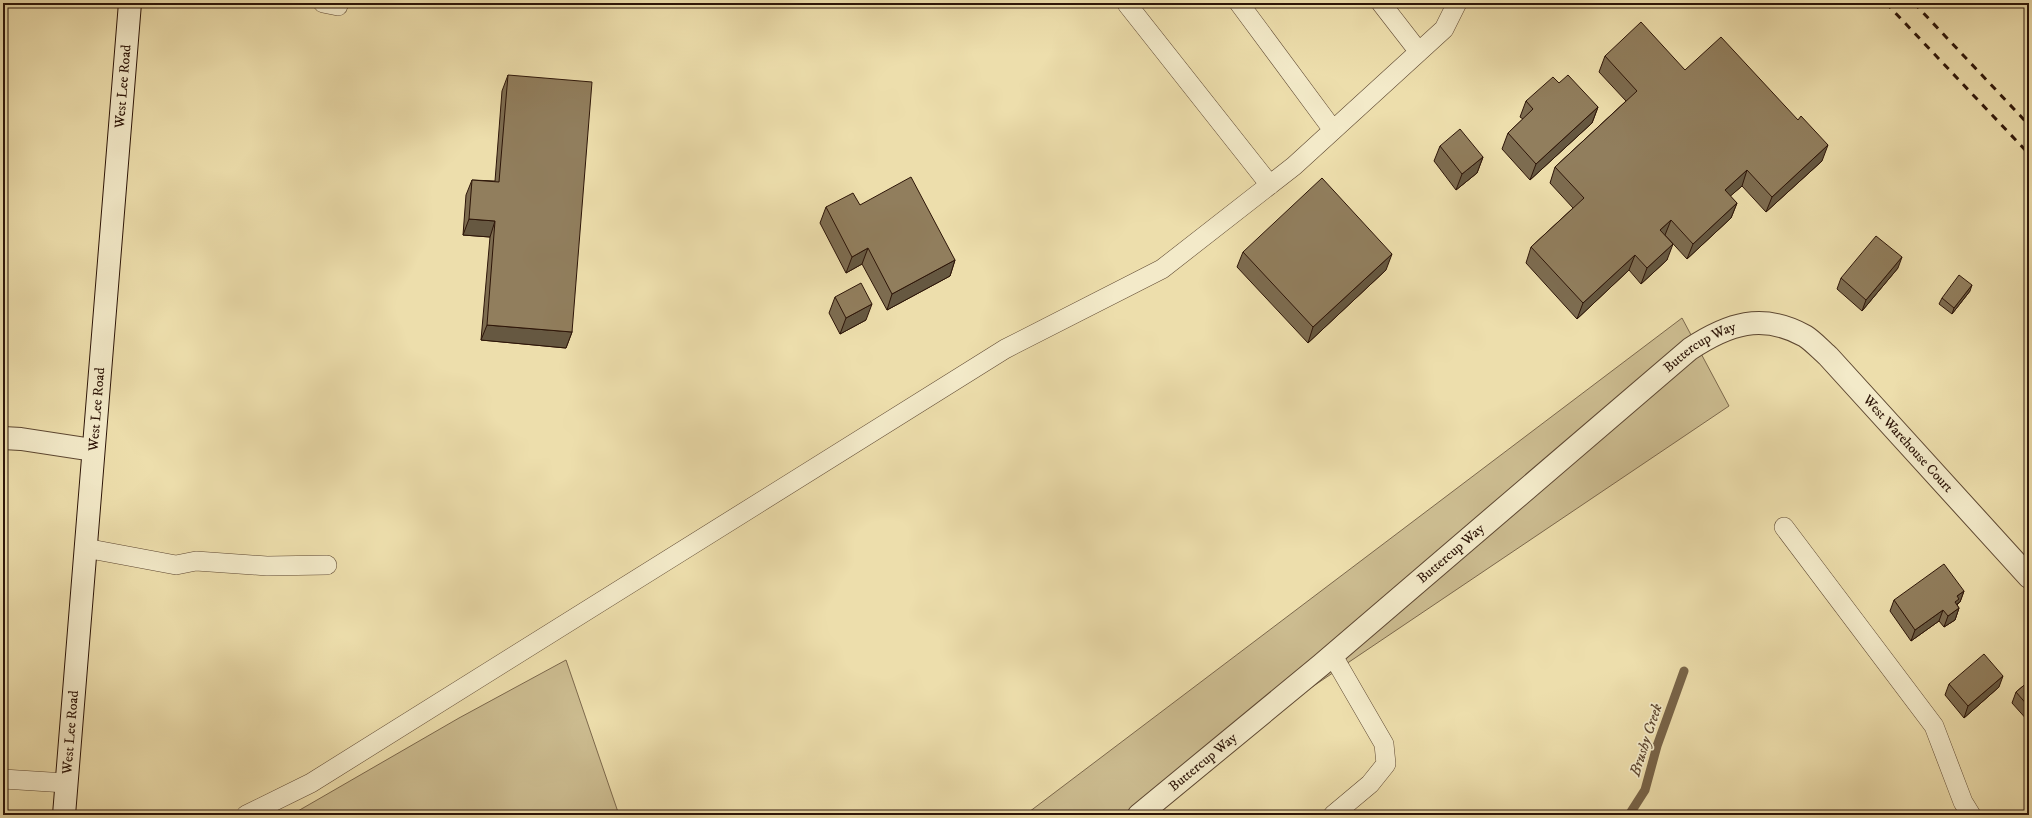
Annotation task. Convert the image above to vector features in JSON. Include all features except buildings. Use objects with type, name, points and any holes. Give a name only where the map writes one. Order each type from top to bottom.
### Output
[{"type":"street","name":"West Lee Road","points":[[64,815],[130,3]]},
{"type":"street","name":"Buttercup Way","points":[[1138,815],[1333,656],[1690,349],[1706,338],[1743,324],[1760,322],[1777,324]]},
{"type":"street","name":"West Warehouse Court","points":[[1777,324],[1806,337],[1828,356],[2029,577]]},
{"type":"street","points":[[3,438],[21,439],[93,450]]},
{"type":"lane","points":[[1128,3],[1127,4],[1270,185]]},
{"type":"lane","points":[[1239,3],[1333,130]]},
{"type":"lane","points":[[1381,3],[1419,52]]},
{"type":"lane","points":[[246,815],[310,783],[1005,349],[1162,269],[1294,166],[1444,29],[1457,3]]},
{"type":"lane","points":[[1784,527],[1934,726],[1963,802],[1971,815]]},
{"type":"lane","points":[[85,548],[176,565],[196,561],[267,566],[327,565]]},
{"type":"lane","points":[[1333,656],[1384,744],[1386,764],[1370,784],[1333,815]]},
{"type":"lane","points":[[3,779],[66,783]]},
{"type":"shaded area","points":[[1682,318],[1729,406],[1122,815],[1025,815]]},
{"type":"shaded area","points":[[566,660],[619,815],[291,815],[459,718]]},
{"type":"waterway","name":"Brushy Creek","points":[[1629,815],[1645,790],[1657,746],[1684,671]]},
{"type":"railway","points":[[1886,3],[2029,154]]},
{"type":"railway","points":[[1914,3],[2029,125]]}]
